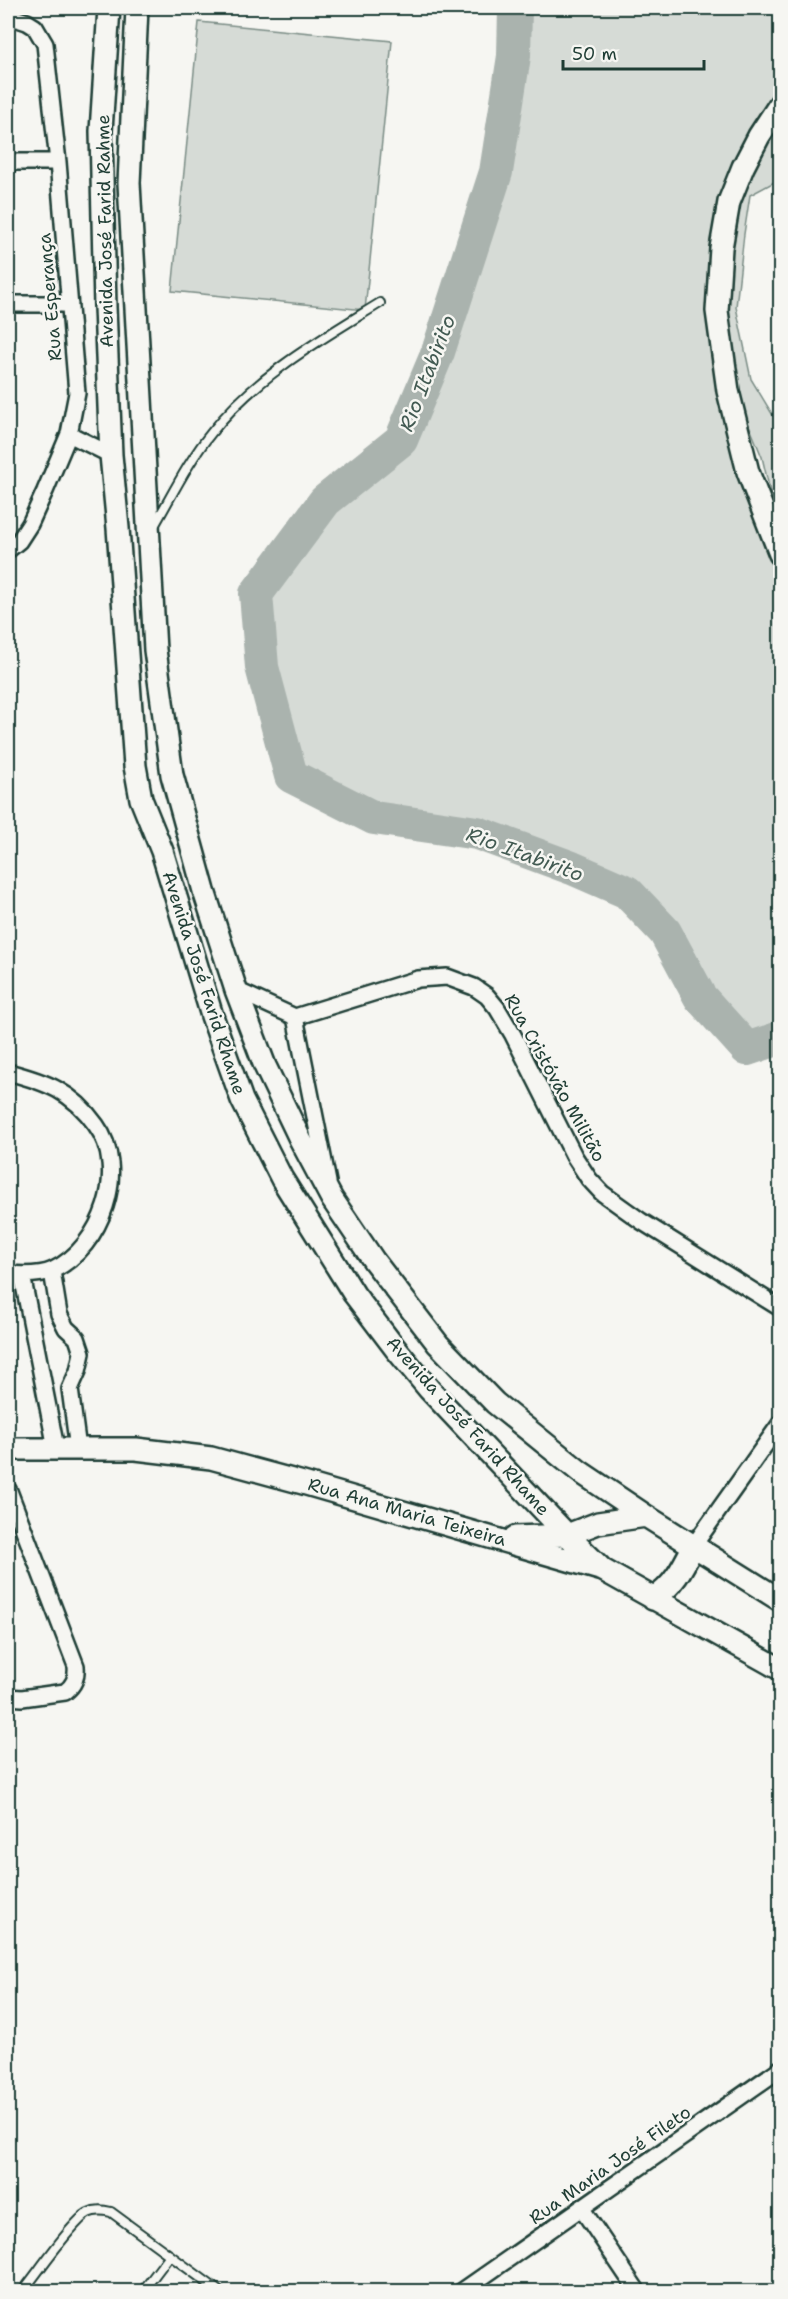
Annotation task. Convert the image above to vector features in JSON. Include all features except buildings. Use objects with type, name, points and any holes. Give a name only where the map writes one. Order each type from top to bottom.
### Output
[{"type":"street","name":"Avenida José Farid Rahme","points":[[109,8],[101,131],[111,455]]},
{"type":"street","points":[[136,8],[129,183],[156,650],[172,775],[204,891],[236,990],[265,1066],[332,1199],[374,1261],[438,1344],[495,1403],[579,1471],[780,1600]]},
{"type":"street","name":"Rua Esperança","points":[[8,16],[35,27],[45,45],[58,162],[77,393],[69,434],[30,525],[20,541],[8,550]]},
{"type":"street","points":[[780,104],[759,136],[729,202],[722,248],[717,311],[728,391],[748,472],[780,554]]},
{"type":"street","points":[[8,162],[58,162]]},
{"type":"street","points":[[8,304],[70,304]]},
{"type":"street","points":[[69,434],[111,455]]},
{"type":"street","name":"Avenida José Farid Rhame","points":[[111,455],[135,766],[141,799],[162,851],[212,1016],[242,1100],[282,1179],[354,1294],[429,1389],[603,1570]]},
{"type":"street","name":"Rua Cristóvão Militão","points":[[295,1017],[418,979],[447,977],[474,987],[487,996],[497,1008],[574,1156],[596,1186],[615,1203],[780,1308]]},
{"type":"street","points":[[236,990],[295,1017],[332,1199]]},
{"type":"street","points":[[8,1072],[46,1082],[73,1100],[97,1126],[110,1155],[111,1186],[103,1214],[90,1238],[69,1260],[52,1271],[15,1274],[56,1448]]},
{"type":"street","points":[[52,1271],[62,1321],[76,1338],[82,1353],[78,1371],[70,1389],[78,1449]]},
{"type":"street","points":[[653,1599],[667,1590],[674,1582],[694,1545],[780,1424]]},
{"type":"street","name":"Rua Ana Maria Teixeira","points":[[8,1449],[136,1449],[211,1458],[303,1483],[603,1570],[780,1669]]},
{"type":"street","points":[[8,1697],[22,1698],[66,1692],[75,1682],[77,1674],[76,1666],[9,1491]]},
{"type":"street","points":[[494,1538],[567,1535],[598,1523],[646,1516]]},
{"type":"street","name":"Rua Maria José Fileto","points":[[461,2292],[780,2070]]},
{"type":"street","points":[[582,2209],[638,2292]]},
{"type":"lane","points":[[149,535],[188,466],[212,432],[247,394],[287,362],[380,303]]},
{"type":"lane","points":[[22,2292],[76,2224],[87,2214],[99,2210],[111,2212],[220,2292]]},
{"type":"lane","points":[[142,2292],[170,2255]]},
{"type":"shaded area","points":[[515,8],[780,8],[780,179],[750,195],[736,307],[751,379],[780,427],[780,534],[762,457],[744,413],[748,480],[780,571],[780,1038],[747,1049],[700,997],[665,932],[627,892],[572,868],[477,833],[374,818],[291,776],[262,667],[256,594],[325,501],[401,440],[438,352],[496,172],[514,56]],"holes":[[[710,281],[717,360],[706,317]]]},
{"type":"shaded area","points":[[199,22],[392,41],[365,310],[172,291]]},
{"type":"waterway","name":"Rio Itabirito","points":[[515,8],[514,56],[496,172],[438,352],[401,440],[325,501],[256,594],[262,667],[291,776],[374,818],[477,833],[572,868],[627,892],[665,932],[700,997],[747,1049],[780,1038]]}]
